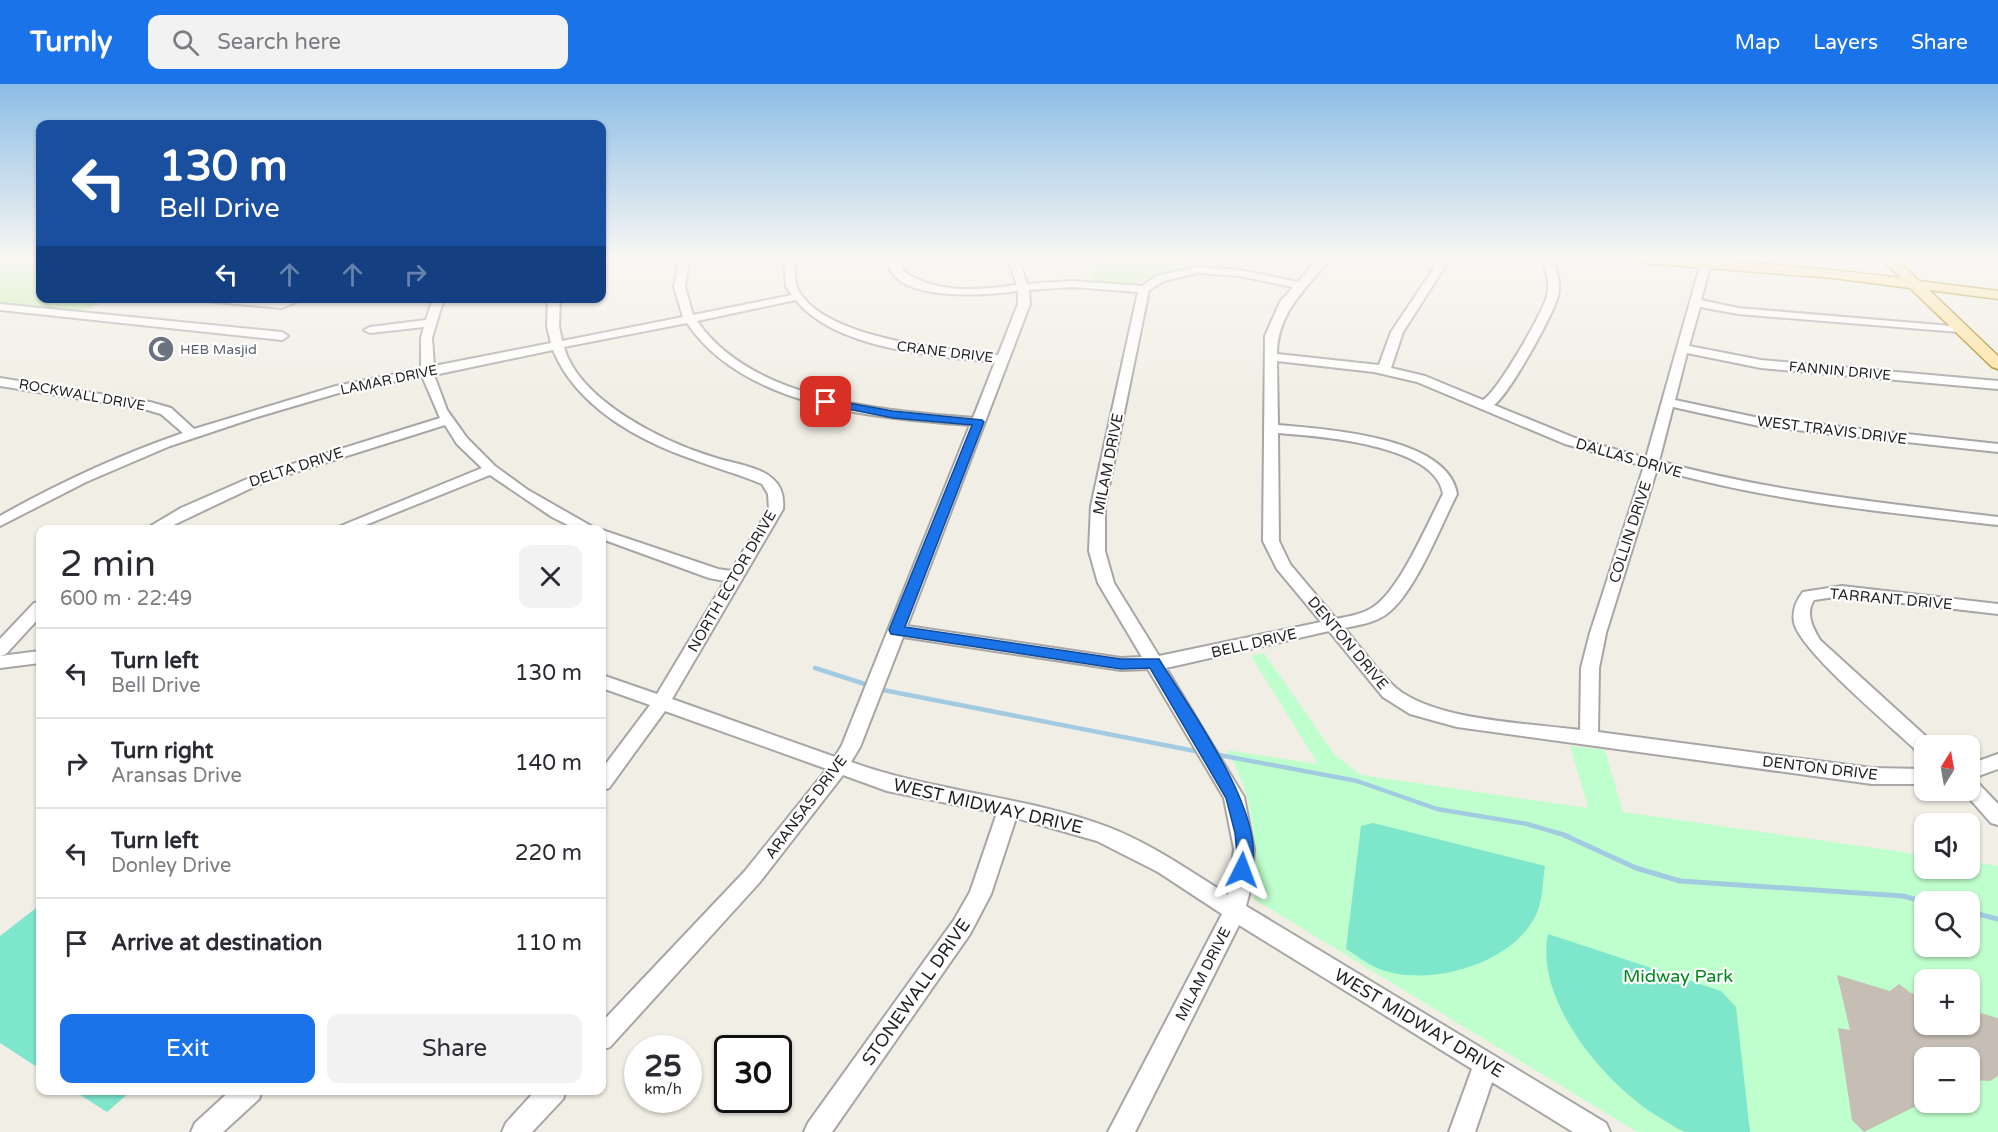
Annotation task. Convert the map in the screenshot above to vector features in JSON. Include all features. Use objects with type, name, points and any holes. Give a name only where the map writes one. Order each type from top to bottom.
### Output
[{"type":"main road","points":[[1938,308],[1998,364]]},
{"type":"main road","points":[[1943,313],[1944,308]]},
{"type":"main road","points":[[1959,329],[1959,337],[1998,378]]},
{"type":"street","points":[[9,308],[282,336]]},
{"type":"street","points":[[435,308],[430,323],[426,372],[439,405],[448,420],[468,448],[490,470],[559,516],[580,525]]},
{"type":"street","name":"NORTH ECTOR DRIVE","points":[[553,308],[552,318],[556,345],[574,378],[606,408],[676,448],[757,476],[772,486],[776,509],[638,738],[606,778]]},
{"type":"street","points":[[683,308],[695,329],[726,356],[798,393],[869,411],[978,422]]},
{"type":"street","name":"LAMAR DRIVE","points":[[0,522],[67,484],[191,434],[266,408],[340,389],[743,308]]},
{"type":"street","name":"CRANE DRIVE","points":[[811,308],[828,321],[872,339],[915,350],[1003,359]]},
{"type":"street","name":"ARANSAS DRIVE","points":[[606,1035],[752,877],[839,767],[851,747],[1023,308]]},
{"type":"street","name":"MILAM DRIVE","points":[[1121,1132],[1235,910],[1246,853],[1244,833],[1234,797],[1106,583],[1097,551],[1096,536],[1100,495],[1140,308]]},
{"type":"street","name":"DENTON DRIVE","points":[[1285,308],[1275,323],[1271,357],[1270,541],[1282,566],[1389,692],[1416,709],[1457,720],[1872,776],[1914,777]]},
{"type":"street","points":[[1384,370],[1394,338],[1413,308]]},
{"type":"street","points":[[1484,405],[1494,399],[1507,383],[1546,308]]},
{"type":"street","name":"COLLIN DRIVE","points":[[1588,738],[1590,668],[1598,633],[1651,465],[1667,402],[1696,308]]},
{"type":"street","points":[[1726,308],[1959,329]]},
{"type":"street","points":[[370,330],[430,323]]},
{"type":"street","name":"FANNIN DRIVE","points":[[1684,349],[1761,364],[1998,385]]},
{"type":"street","name":"DALLAS DRIVE","points":[[1271,357],[1384,370],[1421,379],[1553,435],[1651,465],[1811,499],[1998,521]]},
{"type":"street","name":"ROCKWALL DRIVE","points":[[0,382],[145,405],[166,411],[191,434]]},
{"type":"street","name":"WEST TRAVIS DRIVE","points":[[1667,402],[1759,422],[1998,448]]},
{"type":"street","name":"DELTA DRIVE","points":[[160,525],[218,494],[253,481],[448,420]]},
{"type":"street","name":"BELL DRIVE","points":[[896,630],[1121,664],[1154,663],[1169,662],[1332,625],[1368,616],[1382,609],[1400,590],[1450,494],[1450,487],[1441,473],[1432,466],[1384,443],[1346,435],[1271,429]]},
{"type":"street","points":[[351,525],[490,470]]},
{"type":"street","points":[[606,535],[715,573],[734,577]]},
{"type":"street","name":"TARRANT DRIVE","points":[[1914,737],[1814,644],[1802,623],[1803,603],[1815,594],[1842,591],[1998,609]]},
{"type":"street","points":[[0,650],[36,611]]},
{"type":"street","points":[[0,662],[36,658]]},
{"type":"street","name":"WEST MIDWAY DRIVE","points":[[606,683],[887,783],[1009,808],[1103,834],[1165,866],[1598,1132]]},
{"type":"street","points":[[1980,768],[1998,761]]},
{"type":"street","points":[[1980,798],[1998,817]]},
{"type":"street","name":"STONEWALL DRIVE","points":[[817,1132],[962,927],[980,894],[1009,808]]},
{"type":"street","points":[[1462,1132],[1486,1063]]},
{"type":"street","points":[[204,1132],[245,1095]]},
{"type":"street","points":[[515,1132],[549,1095]]},
{"type":"green space","points":[[45,308],[91,308],[83,312]]},
{"type":"green space","name":"Midway Park","points":[[1264,653],[1335,755],[1361,775],[1588,808],[1570,746],[1605,750],[1623,812],[1914,854],[1914,879],[1980,879],[1980,863],[1998,866],[1998,1132],[1637,1132],[1254,899],[1255,860],[1252,822],[1243,785],[1226,750],[1318,764],[1251,656]]},
{"type":"green space","points":[[1373,823],[1545,866],[1540,903],[1531,924],[1516,941],[1496,955],[1472,966],[1447,973],[1398,974],[1377,968],[1346,949],[1361,826]]},
{"type":"green space","points":[[36,908],[36,1066],[0,1043],[0,936]]},
{"type":"green space","points":[[1548,934],[1721,991],[1736,1007],[1750,1132],[1683,1131],[1641,1105],[1619,1086],[1579,1040],[1563,1014],[1552,987],[1547,960]]},
{"type":"green space","points":[[80,1095],[126,1095],[107,1112]]},
{"type":"building","points":[[1837,975],[1890,991],[1899,984],[1914,994],[1914,1035],[1980,1035],[1980,1013],[1998,1018],[1998,1076],[1990,1081],[1980,1080],[1980,1047],[1914,1047],[1914,1107],[1864,1132],[1852,1120],[1838,1028],[1850,1030]]},
{"type":"waterway","points":[[815,668],[868,685]]},
{"type":"waterway","points":[[878,689],[1200,752]]},
{"type":"waterway","points":[[1214,754],[1357,781],[1437,809],[1527,824],[1568,836]]},
{"type":"waterway","points":[[1564,835],[1636,868],[1680,881],[1903,896],[1914,899]]},
{"type":"waterway","points":[[1980,914],[1998,919]]},
{"type":"place","name":"HEB Masjid","points":[[161,349]]},
{"type":"route","points":[[826,402],[869,411],[978,422],[896,630],[1121,664],[1154,663],[1234,797],[1244,833],[1246,853],[1242,870]]}]
